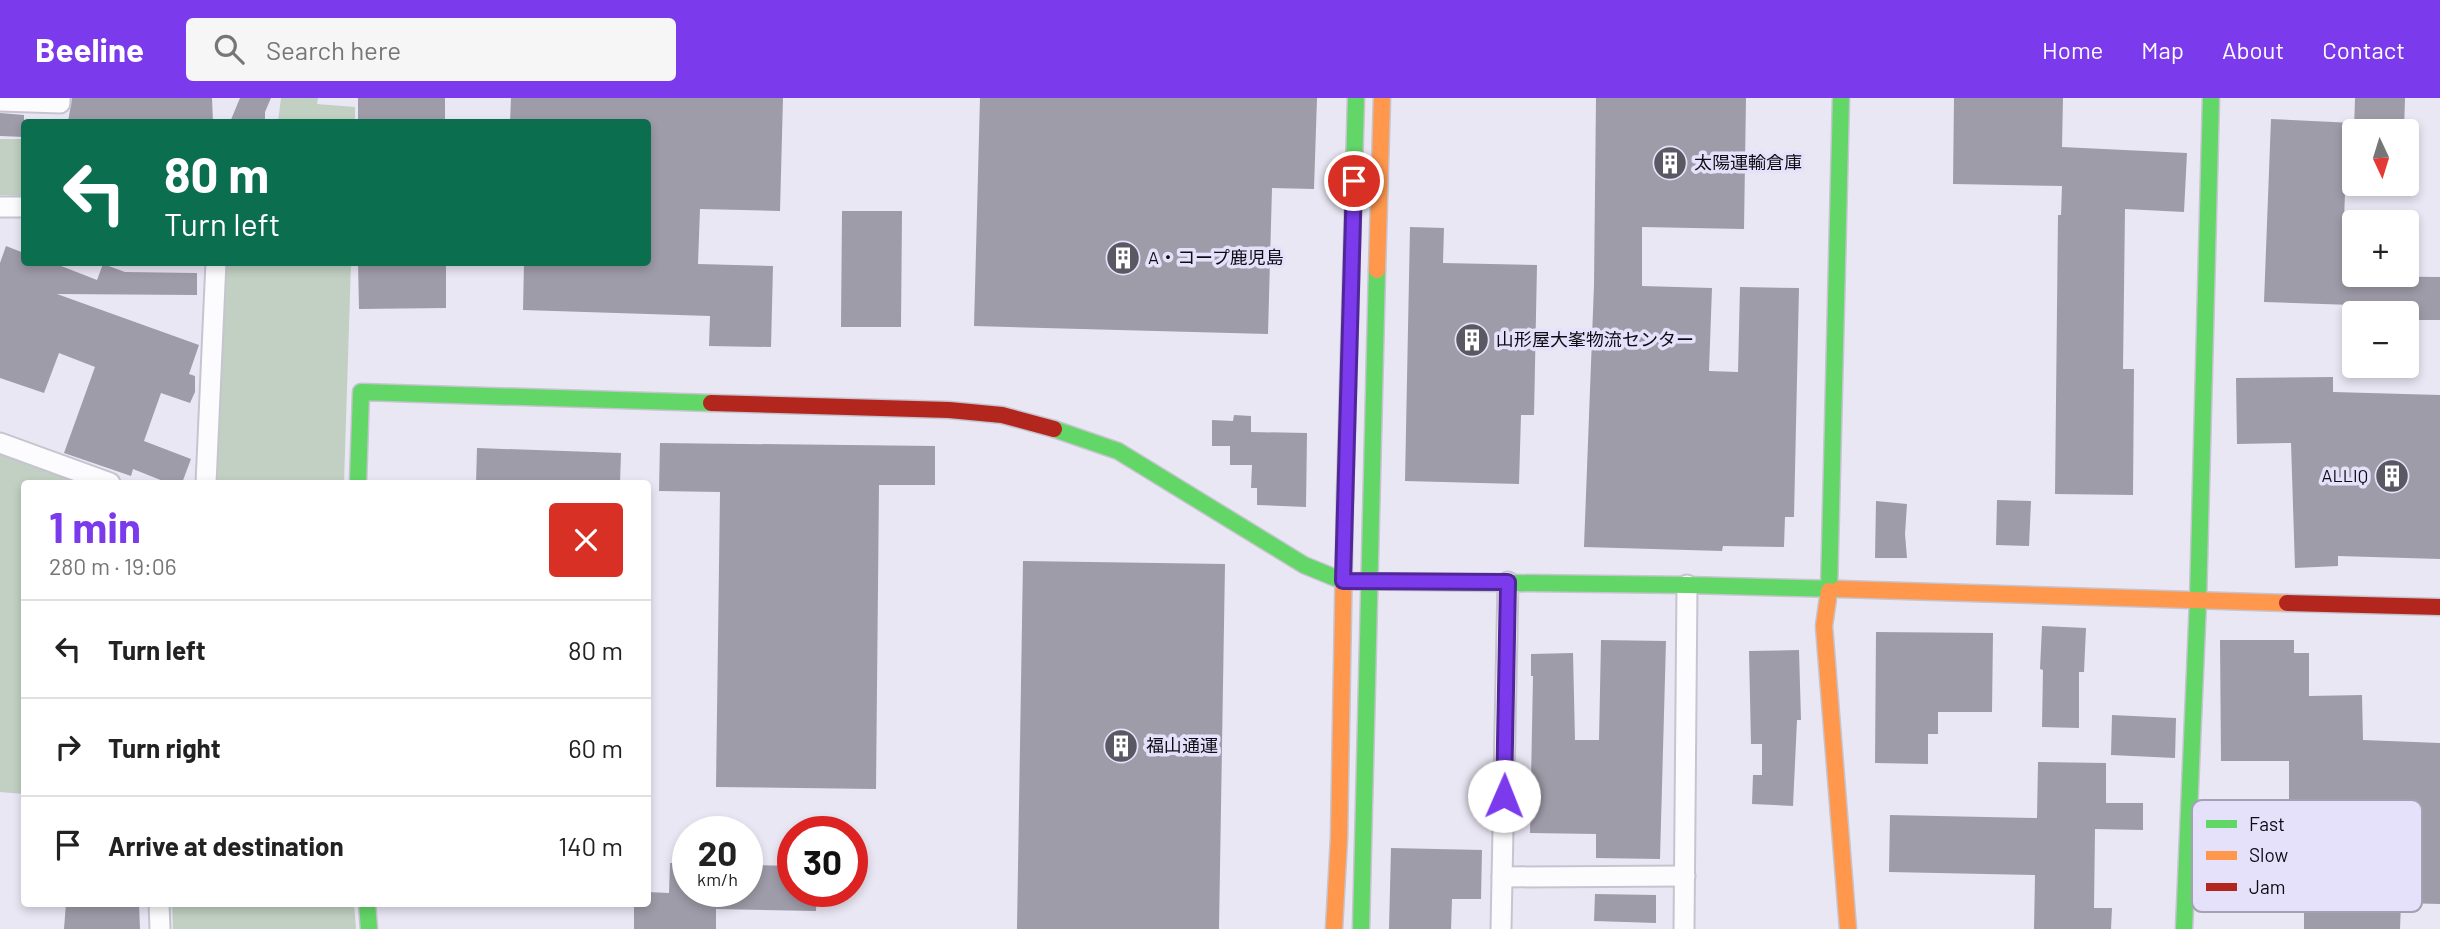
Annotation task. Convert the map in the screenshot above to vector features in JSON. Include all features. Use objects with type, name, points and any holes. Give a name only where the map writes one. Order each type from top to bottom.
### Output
[{"type":"street","points":[[0,101],[60,103],[60,98]]},
{"type":"street","points":[[1334,929],[1339,838],[1356,98]]},
{"type":"street","points":[[1361,929],[1382,98]]},
{"type":"street","points":[[1841,98],[1829,590],[1825,626],[1848,929]]},
{"type":"street","points":[[2184,929],[2198,601],[2211,98]]},
{"type":"street","points":[[0,207],[21,207]]},
{"type":"street","points":[[206,480],[216,266]]},
{"type":"street","points":[[358,480],[361,391],[949,410],[1002,415],[1056,429],[1118,451],[1304,565],[1343,581],[1368,579],[1687,585],[2440,607]]},
{"type":"street","points":[[0,443],[102,480]]},
{"type":"street","points":[[1501,929],[1508,582]]},
{"type":"street","points":[[1684,929],[1687,585]]},
{"type":"street","points":[[1502,877],[1685,876]]},
{"type":"street","points":[[159,907],[160,929]]},
{"type":"street","points":[[367,907],[369,929]]},
{"type":"green space","points":[[281,98],[318,98],[317,104],[355,107],[355,119],[278,119]]},
{"type":"green space","points":[[0,139],[21,139],[21,196],[0,195]]},
{"type":"green space","points":[[225,266],[351,266],[344,480],[217,480]]},
{"type":"green space","points":[[0,452],[79,480],[21,480],[21,794],[0,792]]},
{"type":"green space","points":[[172,907],[354,907],[356,929],[173,929]]},
{"type":"building","points":[[72,98],[212,98],[213,119],[68,119]]},
{"type":"building","points":[[240,98],[271,98],[265,119],[231,119]]},
{"type":"building","points":[[358,98],[445,98],[445,119],[358,119]]},
{"type":"building","points":[[511,98],[783,98],[780,211],[700,209],[698,264],[773,266],[771,347],[709,346],[710,316],[523,310],[524,266],[651,266],[651,119],[510,119]]},
{"type":"building","name":"A・コープ鹿児島","points":[[980,98],[1317,98],[1314,189],[1272,188],[1268,334],[974,326]]},
{"type":"building","points":[[1596,98],[1746,98],[1744,229],[1642,227],[1642,286],[1712,288],[1709,371],[1738,372],[1740,287],[1799,288],[1794,517],[1785,517],[1784,547],[1723,546],[1722,551],[1584,547],[1594,285]]},
{"type":"building","points":[[1954,98],[2063,98],[2062,147],[2187,153],[2184,212],[2125,209],[2123,369],[2134,369],[2133,495],[2055,494],[2058,215],[2061,215],[2062,186],[1953,184]]},
{"type":"building","points":[[2355,98],[2405,98],[2404,119],[2354,119]]},
{"type":"building","points":[[0,113],[24,115],[24,119],[21,119],[21,137],[0,136]]},
{"type":"building","points":[[2271,119],[2342,122],[2342,196],[2345,196],[2344,210],[2342,210],[2342,287],[2419,287],[2419,277],[2440,277],[2440,320],[2419,320],[2419,301],[2342,301],[2342,305],[2264,302]]},
{"type":"building","points":[[842,211],[902,211],[901,327],[841,327]]},
{"type":"building","name":"山形屋大峯物流センター","points":[[1410,227],[1444,228],[1443,263],[1537,265],[1534,415],[1521,415],[1519,484],[1405,481]]},
{"type":"building","points":[[6,246],[21,252],[21,266],[61,266],[97,280],[102,266],[125,272],[197,273],[197,295],[57,294],[199,345],[189,374],[195,376],[195,392],[190,403],[161,393],[144,441],[191,459],[183,480],[160,480],[133,469],[131,476],[64,453],[95,367],[59,353],[44,393],[0,378],[0,263]]},
{"type":"building","points":[[358,266],[446,266],[446,308],[359,309]]},
{"type":"building","points":[[2333,377],[2333,392],[2440,395],[2440,559],[2338,556],[2338,566],[2295,568],[2291,443],[2237,444],[2236,378]]},
{"type":"building","points":[[1234,415],[1251,416],[1251,432],[1307,433],[1306,507],[1257,505],[1257,488],[1251,488],[1252,465],[1230,465],[1230,446],[1212,446],[1212,420],[1233,421]]},
{"type":"building","points":[[660,443],[935,446],[935,485],[879,485],[876,789],[716,787],[720,492],[659,491]]},
{"type":"building","points":[[477,448],[621,453],[620,480],[476,480]]},
{"type":"building","points":[[1997,500],[2031,501],[2029,546],[1996,545]]},
{"type":"building","points":[[1876,501],[1907,504],[1907,558],[1875,558]]},
{"type":"building","name":"福山通運","points":[[1023,561],[1225,564],[1219,929],[1017,929]]},
{"type":"building","points":[[2042,626],[2086,628],[2084,672],[2079,672],[2079,728],[2042,727]]},
{"type":"building","points":[[1876,632],[1993,633],[1992,712],[1938,712],[1938,734],[1928,734],[1928,764],[1875,763]]},
{"type":"building","points":[[1601,640],[1666,641],[1660,859],[1596,858],[1596,834],[1530,833],[1533,676],[1531,654],[1573,653],[1575,740],[1599,740]]},
{"type":"building","points":[[2220,640],[2294,640],[2294,653],[2309,653],[2309,696],[2362,695],[2363,740],[2440,743],[2440,904],[2422,904],[2422,800],[2289,800],[2289,761],[2221,761]]},
{"type":"building","points":[[1799,650],[1801,720],[1797,720],[1793,806],[1752,804],[1753,775],[1762,775],[1762,744],[1751,744],[1749,651]]},
{"type":"building","points":[[2112,715],[2176,718],[2175,758],[2111,755]]},
{"type":"building","points":[[2038,762],[2106,763],[2106,803],[2143,803],[2143,830],[2095,829],[2094,908],[2112,908],[2111,929],[2034,929],[2035,875],[1889,872],[1890,815],[2037,818]]},
{"type":"building","points":[[1391,848],[1482,850],[1481,899],[1452,899],[1451,929],[1389,929]]},
{"type":"building","points":[[672,863],[672,907],[763,907],[763,865],[777,866],[777,907],[816,907],[816,911],[716,909],[716,929],[634,929],[634,907],[651,907],[651,892],[669,893]]},
{"type":"building","points":[[1595,894],[1656,895],[1656,923],[1594,921]]},
{"type":"building","points":[[66,907],[139,907],[140,929],[64,929]]},
{"type":"building","points":[[2304,912],[2401,912],[2400,929],[2304,929]]},
{"type":"traffic: fast","points":[[1345,497],[1356,98]]},
{"type":"traffic: fast","points":[[1829,591],[1841,98]]},
{"type":"traffic: fast","points":[[2184,929],[2198,601],[2211,98]]},
{"type":"traffic: fast","points":[[1361,929],[1377,270]]},
{"type":"traffic: fast","points":[[358,480],[361,392],[711,403]]},
{"type":"traffic: fast","points":[[1054,429],[1118,451],[1304,565],[1343,581],[1840,589]]},
{"type":"traffic: fast","points":[[367,907],[369,929]]},
{"type":"traffic: slow","points":[[1377,270],[1382,98]]},
{"type":"traffic: slow","points":[[1334,929],[1339,838],[1345,497]]},
{"type":"traffic: slow","points":[[1840,589],[2287,603]]},
{"type":"traffic: slow","points":[[1829,591],[1824,626],[1848,929]]},
{"type":"traffic: jam","points":[[711,403],[949,410],[1002,415],[1054,429]]},
{"type":"traffic: jam","points":[[2287,603],[2440,607]]},
{"type":"place","name":"太陽運輸倉庫","points":[[1670,163]]},
{"type":"place","name":"A・コープ鹿児島","points":[[1123,258]]},
{"type":"place","name":"山形屋大峯物流センター","points":[[1472,340]]},
{"type":"place","name":"ALLIQ","points":[[2392,476]]},
{"type":"place","name":"福山通運","points":[[1121,746]]},
{"type":"route","points":[[1354,181],[1343,581],[1368,579],[1508,582],[1504,796]]}]
